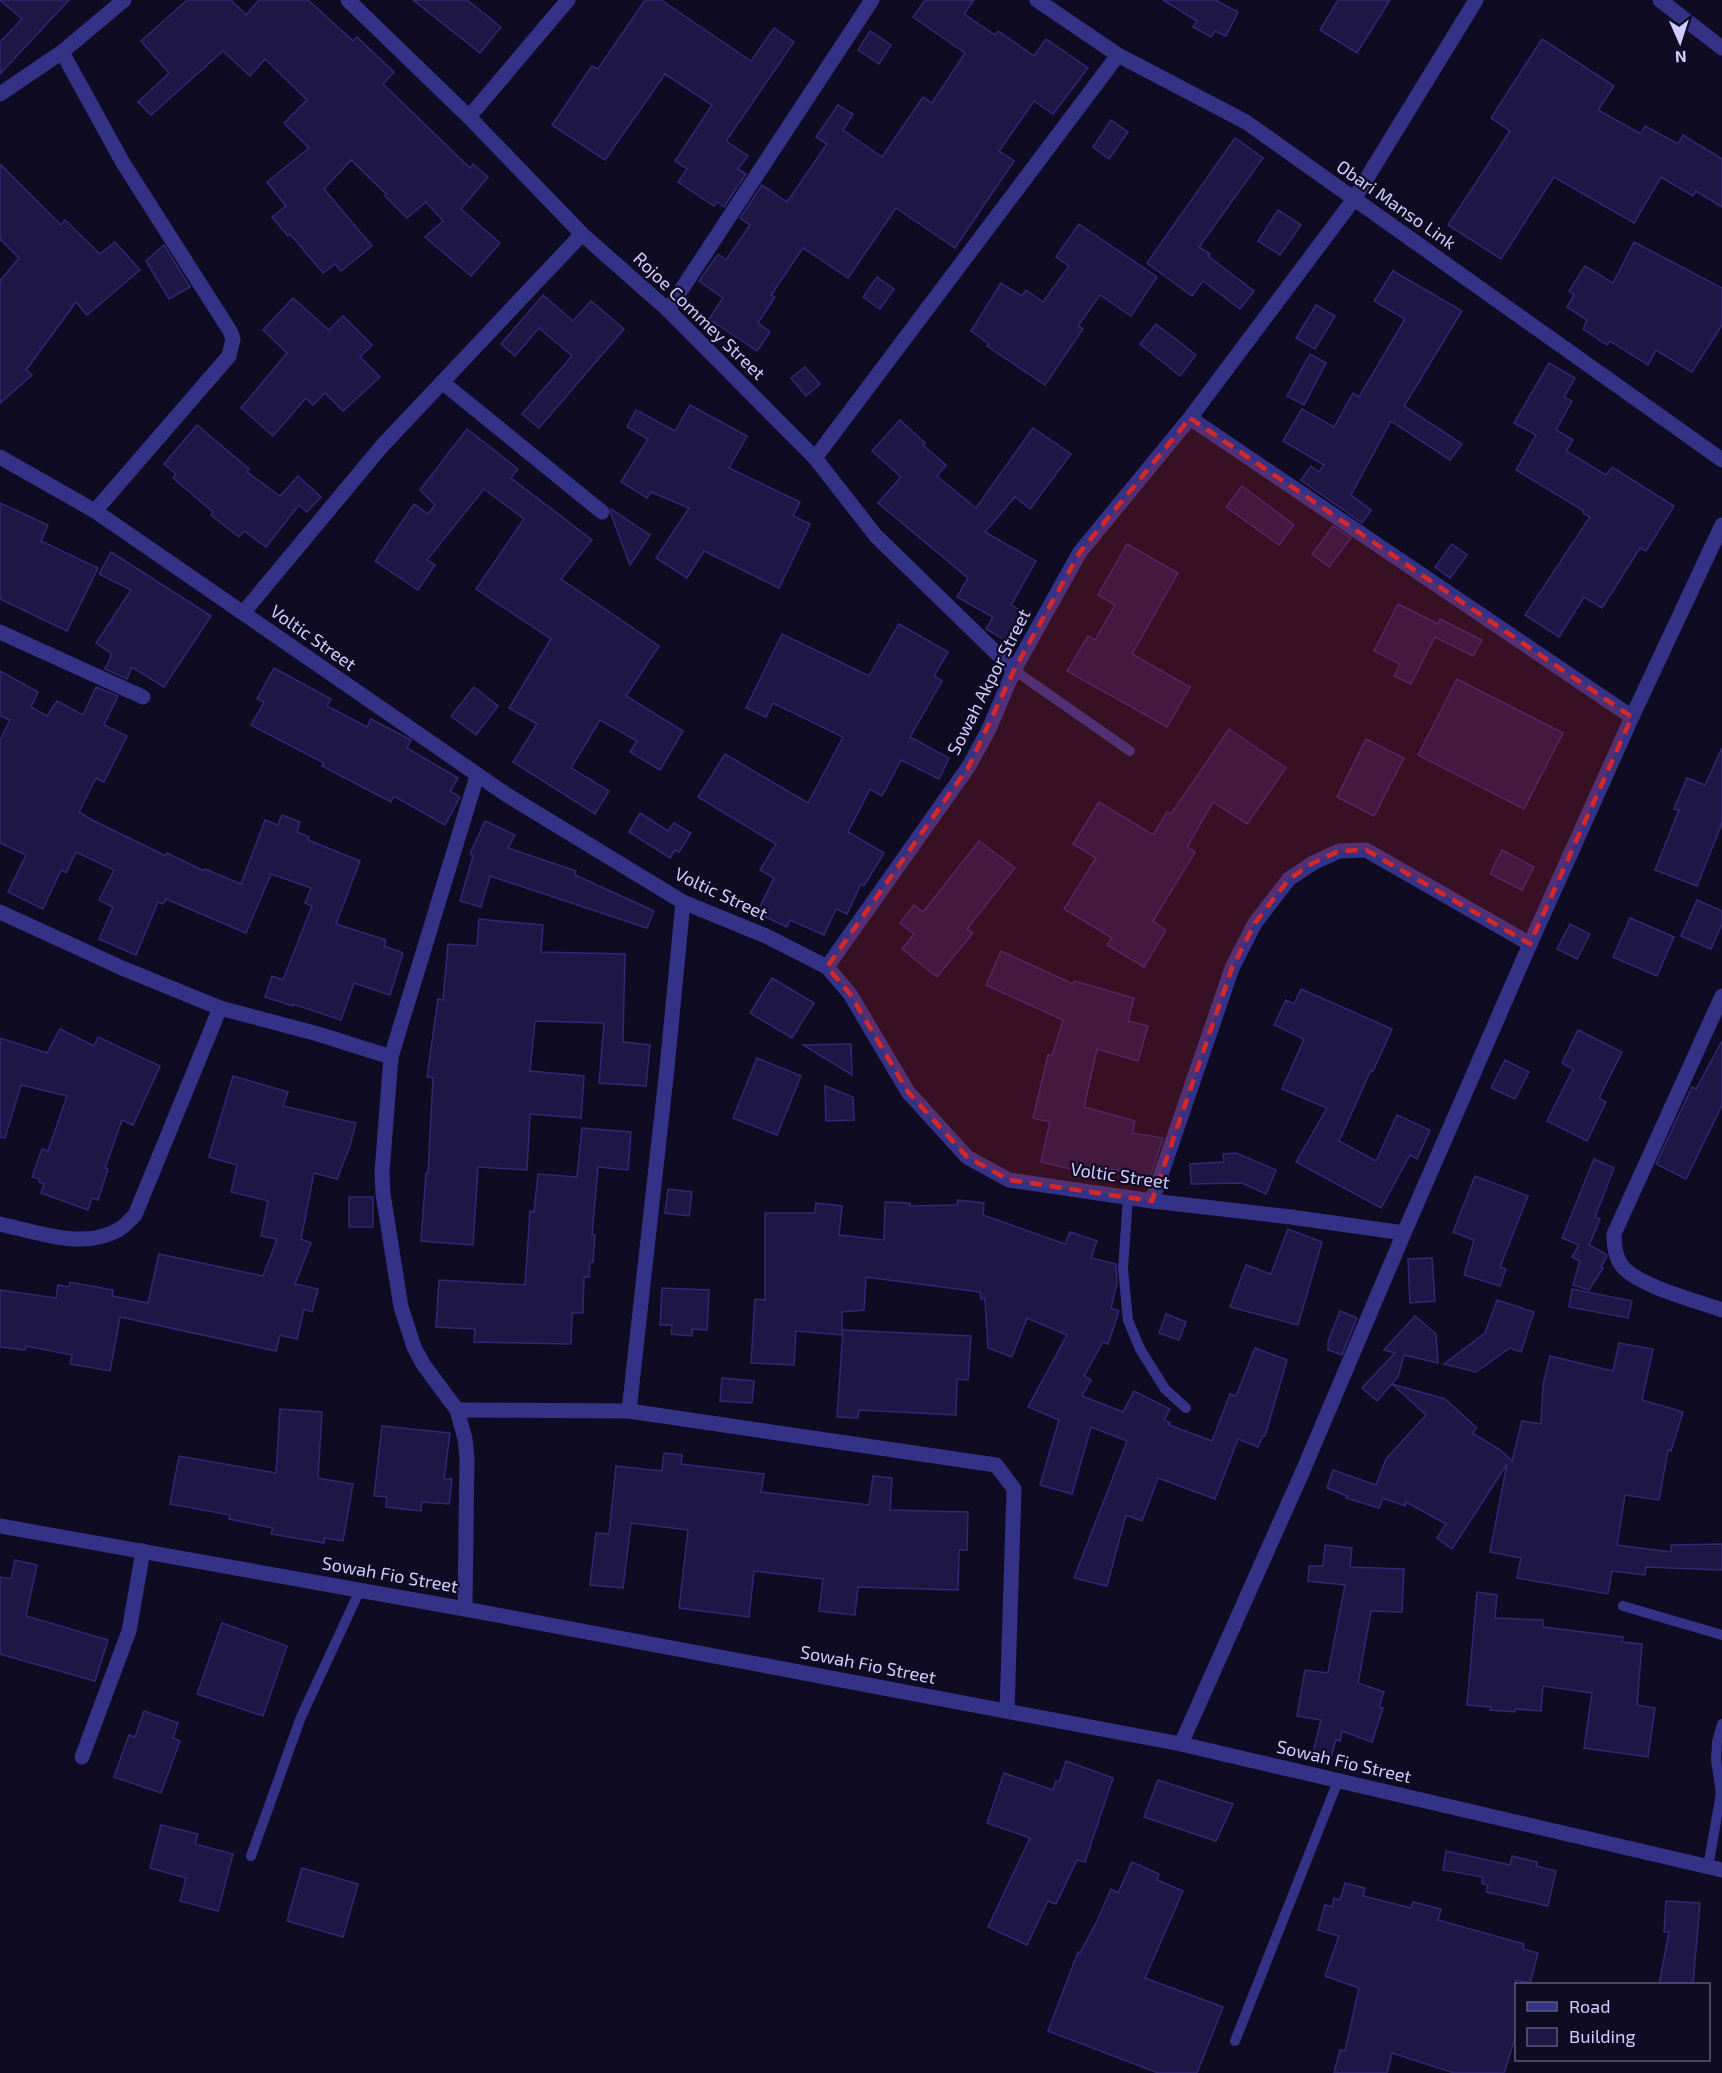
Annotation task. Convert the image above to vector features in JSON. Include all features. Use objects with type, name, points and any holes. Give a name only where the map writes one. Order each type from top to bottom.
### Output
[{"type":"street","points":[[0,94],[63,52],[124,0]]},
{"type":"street","name":"Rojoe Commey Street","points":[[348,0],[469,117],[582,234],[669,310],[816,458],[876,536],[1014,670]]},
{"type":"street","points":[[469,117],[568,0]]},
{"type":"street","points":[[669,310],[872,0]]},
{"type":"street","name":"Obari Manso Link","points":[[1037,0],[1118,55],[1246,122],[1722,460]]},
{"type":"street","name":"Sowah Akpor Street","points":[[827,967],[969,766],[989,729],[1014,670],[1080,552],[1190,418],[1354,199],[1476,0]]},
{"type":"street","points":[[1660,0],[1722,48]]},
{"type":"street","points":[[63,52],[123,163],[233,339],[229,356],[95,511]]},
{"type":"street","points":[[816,458],[1118,55]]},
{"type":"street","points":[[243,613],[382,446],[582,234]]},
{"type":"street","points":[[442,382],[602,512]]},
{"type":"street","points":[[1190,418],[1632,717]]},
{"type":"street","name":"Voltic Street","points":[[0,457],[95,511],[477,776],[683,902],[766,936],[827,967],[850,994],[908,1092],[967,1157],[1009,1180],[1404,1233]]},
{"type":"street","points":[[1180,1744],[1302,1473],[1530,944],[1632,717],[1722,525]]},
{"type":"street","points":[[0,632],[144,697]]},
{"type":"street","points":[[465,1609],[467,1458],[465,1439],[457,1410],[423,1364],[414,1347],[401,1307],[383,1194],[382,1172],[391,1057],[477,776]]},
{"type":"street","points":[[1152,1201],[1232,968],[1255,923],[1289,879],[1312,862],[1339,851],[1366,850],[1530,944]]},
{"type":"street","points":[[629,1411],[683,902]]},
{"type":"street","points":[[0,912],[122,968],[220,1008],[318,1034],[391,1057]]},
{"type":"street","points":[[1722,996],[1614,1234],[1615,1249],[1621,1266],[1638,1279],[1722,1310]]},
{"type":"street","points":[[0,1224],[73,1239],[97,1239],[120,1230],[135,1215],[220,1008]]},
{"type":"street","points":[[457,1410],[629,1411],[996,1466],[1014,1489],[1007,1711]]},
{"type":"street","name":"Sowah Fio Street","points":[[0,1526],[465,1609],[1180,1744],[1715,1868]]},
{"type":"street","points":[[82,1757],[129,1631],[143,1551]]},
{"type":"lane","points":[[1014,670],[1130,751]]},
{"type":"lane","points":[[1128,1197],[1123,1269],[1128,1320],[1140,1349],[1165,1389],[1186,1408]]},
{"type":"lane","points":[[251,1856],[301,1718],[360,1590]]},
{"type":"lane","points":[[1623,1606],[1722,1635]]},
{"type":"lane","points":[[1715,1868],[1721,1793],[1716,1760],[1717,1742],[1722,1724]]},
{"type":"lane","points":[[1235,2041],[1338,1781]]},
{"type":"highlighted area","points":[[1190,418],[1632,717],[1530,944],[1366,850],[1339,851],[1313,863],[1289,879],[1255,923],[1232,968],[1152,1201],[1009,1180],[967,1157],[908,1092],[850,994],[827,967],[969,766],[1014,670],[1080,552]]},
{"type":"building","points":[[0,0],[69,0],[0,74],[0,42],[22,19]]},
{"type":"building","points":[[187,0],[231,0],[246,15],[259,0],[308,0],[353,41],[357,37],[394,72],[383,84],[470,168],[473,164],[488,177],[461,209],[500,243],[471,276],[425,237],[443,221],[426,202],[407,218],[351,160],[324,189],[372,246],[341,271],[335,264],[323,273],[290,234],[288,236],[272,217],[286,206],[267,182],[309,148],[284,123],[307,100],[265,59],[250,76],[223,51],[151,115],[138,102],[169,73],[141,41]]},
{"type":"building","points":[[413,0],[467,0],[501,27],[480,53]]},
{"type":"building","points":[[645,0],[661,0],[751,61],[774,28],[794,42],[726,141],[748,156],[738,169],[746,174],[724,207],[717,202],[714,206],[678,182],[687,169],[675,161],[712,105],[665,74],[605,160],[552,125],[592,66],[598,69]]},
{"type":"building","points":[[925,0],[974,0],[964,14],[995,35],[998,31],[1034,56],[1046,39],[1088,68],[1053,114],[1034,101],[999,151],[1014,161],[955,248],[896,208],[848,278],[803,248],[771,295],[775,297],[758,323],[770,332],[757,351],[709,319],[723,298],[699,281],[718,254],[726,260],[750,225],[740,218],[762,185],[787,202],[827,144],[816,137],[838,105],[853,114],[843,130],[882,157],[923,97],[932,103],[965,53],[913,17]]},
{"type":"building","points":[[1163,0],[1215,0],[1238,12],[1226,36],[1215,31],[1211,37],[1193,27],[1197,21]]},
{"type":"building","points":[[1338,0],[1390,0],[1357,53],[1320,30]]},
{"type":"building","points":[[870,31],[891,45],[879,64],[858,50]]},
{"type":"building","points":[[1542,39],[1614,86],[1598,110],[1641,134],[1645,126],[1678,144],[1683,135],[1722,159],[1722,207],[1696,191],[1693,196],[1661,177],[1634,223],[1554,177],[1501,259],[1448,225],[1510,131],[1491,118]]},
{"type":"building","points":[[1111,120],[1128,132],[1109,159],[1093,147]]},
{"type":"building","points":[[1235,138],[1263,158],[1199,247],[1254,291],[1240,309],[1203,281],[1192,296],[1147,263]]},
{"type":"building","points":[[0,164],[61,225],[65,220],[100,254],[115,242],[140,270],[87,315],[76,302],[26,370],[32,375],[0,403],[0,281],[19,258],[0,239]]},
{"type":"building","points":[[1278,210],[1301,225],[1280,255],[1258,241]]},
{"type":"building","points":[[1079,224],[1157,277],[1131,316],[1100,295],[1078,326],[1083,329],[1045,385],[987,346],[989,344],[971,331],[1001,283],[1022,296],[1026,290],[1043,302],[1069,266],[1056,257]]},
{"type":"building","points":[[1634,242],[1722,288],[1722,325],[1692,372],[1656,350],[1648,365],[1610,341],[1607,345],[1583,329],[1587,320],[1567,307],[1574,295],[1569,291],[1585,266],[1613,283]]},
{"type":"building","points":[[164,245],[190,287],[169,299],[146,261]]},
{"type":"building","points":[[1393,271],[1462,311],[1404,406],[1462,444],[1450,460],[1391,421],[1351,495],[1371,510],[1362,523],[1301,480],[1311,466],[1319,472],[1324,465],[1283,441],[1302,409],[1334,427],[1353,393],[1359,397],[1405,319],[1374,301]]},
{"type":"building","points":[[877,277],[894,289],[880,309],[863,297]]},
{"type":"building","points":[[543,295],[573,321],[591,301],[624,329],[539,428],[522,414],[572,356],[539,328],[515,356],[501,344]]},
{"type":"building","points":[[293,298],[329,330],[343,316],[372,345],[360,357],[380,377],[343,411],[325,393],[313,405],[306,398],[273,436],[241,408],[287,353],[263,330]]},
{"type":"building","points":[[1316,305],[1335,316],[1315,349],[1296,338]]},
{"type":"building","points":[[1156,324],[1196,355],[1180,376],[1140,344]]},
{"type":"building","points":[[1310,354],[1326,363],[1304,405],[1287,396]]},
{"type":"building","points":[[1549,363],[1575,378],[1564,397],[1572,401],[1556,430],[1573,440],[1566,451],[1606,475],[1612,467],[1674,506],[1646,551],[1640,548],[1602,608],[1584,597],[1559,637],[1525,615],[1590,517],[1583,513],[1584,511],[1516,470],[1536,435],[1514,423]]},
{"type":"building","points":[[805,367],[820,384],[806,396],[791,378]]},
{"type":"building","points":[[690,405],[747,436],[729,468],[800,502],[793,516],[810,524],[779,588],[704,551],[687,578],[656,558],[689,508],[651,492],[647,498],[621,482],[648,439],[627,427],[636,410],[675,431]]},
{"type":"building","points":[[900,420],[946,465],[937,476],[976,508],[1033,428],[1071,454],[1030,509],[1015,497],[985,532],[1036,561],[1011,605],[1025,613],[1008,642],[986,629],[993,617],[957,597],[968,578],[878,503],[901,477],[872,451]]},
{"type":"building","points":[[197,425],[249,469],[247,472],[280,496],[298,476],[321,497],[307,512],[299,505],[266,547],[244,531],[239,537],[211,515],[213,512],[173,478],[176,474],[164,464]]},
{"type":"building","points":[[467,429],[518,469],[511,478],[592,540],[561,579],[659,646],[626,696],[683,731],[660,770],[630,752],[637,741],[600,720],[571,768],[609,791],[595,814],[513,762],[537,724],[509,708],[551,639],[476,589],[524,519],[484,489],[427,560],[435,565],[418,590],[375,561],[414,504],[428,514],[435,505],[420,490]]},
{"type":"building","points":[[1242,486],[1294,525],[1279,545],[1226,507]]},
{"type":"building","points":[[0,503],[48,525],[41,541],[98,568],[67,631],[0,599]]},
{"type":"building","points":[[611,509],[650,535],[630,565],[611,514]]},
{"type":"building","points":[[1333,526],[1351,538],[1329,567],[1312,554]]},
{"type":"building","points":[[1127,544],[1178,573],[1132,654],[1190,687],[1167,727],[1067,671],[1088,636],[1095,640],[1115,605],[1098,595]]},
{"type":"building","points":[[1452,544],[1467,555],[1450,578],[1435,567]]},
{"type":"building","points":[[111,552],[211,616],[164,687],[132,667],[127,679],[105,669],[112,654],[96,643],[131,590],[99,574]]},
{"type":"building","points":[[1398,604],[1438,624],[1440,619],[1482,640],[1473,656],[1435,637],[1411,684],[1394,676],[1400,664],[1374,651]]},
{"type":"building","points":[[899,624],[948,652],[934,676],[942,681],[910,737],[949,758],[939,779],[901,760],[882,796],[870,789],[848,832],[884,853],[864,886],[861,884],[847,914],[836,909],[824,935],[790,920],[787,927],[757,913],[774,878],[760,870],[776,844],[698,797],[725,754],[808,803],[843,737],[773,703],[766,717],[746,708],[782,634],[869,676]]},
{"type":"building","points":[[274,668],[331,699],[327,706],[367,727],[371,719],[411,740],[407,748],[458,778],[450,791],[460,797],[445,825],[394,796],[391,802],[322,766],[324,763],[251,725],[264,702],[257,699]]},
{"type":"building","points":[[0,671],[38,692],[31,707],[47,716],[57,701],[83,715],[96,687],[118,696],[104,725],[127,736],[104,782],[96,778],[79,812],[92,820],[166,856],[167,853],[204,871],[205,869],[241,884],[265,820],[278,825],[282,815],[300,822],[297,832],[309,837],[308,840],[360,861],[336,924],[386,940],[384,946],[403,953],[390,995],[354,983],[341,1020],[265,997],[272,976],[283,980],[312,906],[305,903],[311,888],[271,874],[246,933],[166,899],[163,904],[158,902],[136,955],[99,939],[113,907],[99,900],[114,870],[76,852],[66,873],[61,870],[43,909],[8,892],[26,855],[0,843],[0,740],[10,720],[0,716]]},
{"type":"building","points":[[1457,679],[1563,733],[1524,809],[1418,755]]},
{"type":"building","points":[[474,687],[498,706],[476,735],[451,716]]},
{"type":"building","points":[[1229,729],[1286,768],[1247,824],[1213,802],[1187,847],[1195,852],[1153,921],[1166,930],[1144,967],[1107,945],[1112,938],[1064,909],[1096,858],[1073,844],[1099,802],[1153,835],[1167,812],[1171,814]]},
{"type":"building","points":[[1366,739],[1404,758],[1374,816],[1337,797]]},
{"type":"building","points":[[1722,748],[1722,823],[1697,886],[1655,870],[1679,810],[1674,809],[1687,778],[1705,785]]},
{"type":"building","points":[[640,813],[668,831],[674,823],[691,833],[679,852],[675,850],[670,858],[629,832]]},
{"type":"building","points":[[485,821],[515,835],[508,848],[576,871],[575,875],[654,911],[647,928],[490,876],[481,907],[460,901],[473,856],[470,854]]},
{"type":"building","points":[[979,841],[1015,868],[967,929],[973,933],[937,977],[902,949],[914,934],[900,923],[914,905],[923,912]]},
{"type":"building","points":[[1502,850],[1534,867],[1522,890],[1490,874]]},
{"type":"building","points":[[1697,900],[1722,911],[1722,924],[1711,949],[1681,936]]},
{"type":"building","points":[[1630,918],[1674,937],[1657,976],[1613,957]]},
{"type":"building","points":[[479,919],[543,925],[541,952],[625,954],[623,1042],[650,1045],[646,1086],[599,1083],[604,1023],[535,1021],[530,1071],[584,1076],[581,1118],[530,1114],[527,1170],[478,1167],[473,1245],[421,1241],[426,1173],[428,1173],[433,1078],[427,1077],[438,999],[443,1000],[448,944],[477,946]]},
{"type":"building","points":[[1570,924],[1590,934],[1577,959],[1557,949]]},
{"type":"building","points":[[1001,951],[1073,984],[1074,981],[1134,998],[1128,1021],[1148,1026],[1138,1061],[1097,1049],[1084,1107],[1135,1121],[1132,1133],[1163,1138],[1150,1178],[1098,1166],[1096,1175],[1041,1162],[1050,1122],[1033,1118],[1048,1055],[1052,1056],[1063,1020],[986,985]]},
{"type":"building","points":[[772,978],[814,1003],[792,1038],[750,1013]]},
{"type":"building","points":[[1301,989],[1392,1029],[1339,1141],[1376,1161],[1397,1115],[1430,1130],[1417,1159],[1410,1155],[1381,1208],[1296,1162],[1327,1108],[1282,1089],[1304,1039],[1274,1025],[1286,1000],[1294,1004]]},
{"type":"building","points":[[60,1029],[94,1046],[98,1037],[160,1066],[133,1125],[122,1120],[105,1168],[108,1169],[98,1200],[92,1198],[88,1210],[41,1193],[44,1184],[39,1182],[40,1179],[32,1177],[42,1149],[48,1151],[67,1096],[21,1085],[5,1138],[0,1137],[0,1038],[47,1053]]},
{"type":"building","points":[[1578,1030],[1622,1052],[1599,1098],[1606,1102],[1587,1141],[1547,1121],[1573,1069],[1562,1063]]},
{"type":"building","points":[[1722,1041],[1722,1105],[1686,1179],[1656,1164],[1692,1087],[1696,1089]]},
{"type":"building","points":[[851,1044],[852,1075],[803,1045]]},
{"type":"building","points":[[757,1058],[801,1076],[777,1135],[733,1118]]},
{"type":"building","points":[[1505,1060],[1529,1072],[1515,1099],[1491,1088]]},
{"type":"building","points":[[233,1076],[288,1092],[283,1106],[356,1123],[337,1179],[314,1173],[301,1239],[311,1243],[295,1284],[318,1289],[312,1312],[304,1309],[297,1339],[280,1335],[276,1351],[120,1317],[110,1371],[70,1364],[72,1355],[26,1346],[25,1350],[0,1347],[0,1290],[56,1298],[58,1285],[69,1287],[70,1282],[113,1290],[112,1296],[148,1303],[159,1254],[263,1276],[277,1239],[261,1236],[268,1201],[231,1192],[237,1165],[209,1157]]},
{"type":"building","points":[[825,1086],[853,1097],[854,1120],[826,1121]]},
{"type":"building","points":[[582,1128],[631,1132],[628,1170],[598,1167],[592,1235],[595,1235],[593,1262],[590,1262],[589,1277],[584,1277],[583,1313],[572,1313],[571,1344],[474,1342],[475,1329],[436,1327],[439,1280],[525,1285],[530,1211],[534,1212],[538,1174],[577,1177]]},
{"type":"building","points":[[1236,1153],[1276,1170],[1266,1194],[1242,1183],[1191,1184],[1190,1164],[1224,1162],[1223,1154]]},
{"type":"building","points":[[1594,1159],[1614,1168],[1595,1217],[1600,1219],[1589,1245],[1607,1256],[1601,1267],[1603,1268],[1589,1290],[1573,1285],[1580,1261],[1572,1257],[1579,1245],[1562,1238]]},
{"type":"building","points":[[1475,1176],[1528,1196],[1500,1267],[1506,1269],[1500,1286],[1464,1275],[1474,1240],[1453,1232]]},
{"type":"building","points":[[668,1189],[692,1192],[689,1216],[665,1213]]},
{"type":"building","points":[[349,1197],[373,1197],[373,1227],[349,1227]]},
{"type":"building","points":[[958,1200],[984,1203],[983,1215],[1065,1244],[1070,1232],[1097,1241],[1091,1258],[1116,1264],[1117,1283],[1111,1308],[1119,1311],[1108,1344],[1103,1342],[1084,1376],[1091,1380],[1082,1396],[1123,1412],[1134,1391],[1170,1409],[1164,1420],[1170,1423],[1169,1425],[1212,1441],[1230,1394],[1236,1396],[1255,1348],[1287,1360],[1265,1436],[1258,1447],[1238,1439],[1215,1499],[1158,1478],[1142,1521],[1126,1515],[1107,1586],[1074,1578],[1127,1441],[1091,1427],[1072,1494],[1040,1485],[1059,1420],[1028,1407],[1067,1335],[1027,1318],[1012,1357],[988,1348],[985,1299],[981,1299],[980,1292],[866,1277],[864,1310],[842,1312],[842,1335],[796,1331],[794,1365],[751,1363],[755,1299],[765,1300],[765,1213],[815,1213],[816,1203],[842,1206],[839,1235],[884,1240],[885,1202],[910,1203],[910,1206],[957,1205]]},
{"type":"building","points":[[1288,1229],[1322,1242],[1298,1325],[1230,1307],[1246,1265],[1271,1274]]},
{"type":"building","points":[[1432,1258],[1435,1301],[1410,1303],[1408,1259]]},
{"type":"building","points":[[662,1288],[709,1290],[707,1330],[692,1329],[692,1336],[671,1334],[672,1325],[660,1325]]},
{"type":"building","points":[[1572,1289],[1632,1301],[1628,1318],[1569,1307]]},
{"type":"building","points":[[1497,1300],[1534,1312],[1521,1352],[1510,1348],[1476,1372],[1444,1364],[1485,1333]]},
{"type":"building","points":[[1340,1311],[1357,1318],[1342,1355],[1328,1350],[1328,1342]]},
{"type":"building","points":[[1166,1314],[1186,1322],[1179,1340],[1159,1333]]},
{"type":"building","points":[[1415,1316],[1436,1334],[1438,1363],[1404,1355],[1398,1377],[1377,1401],[1362,1388],[1395,1353],[1384,1350]]},
{"type":"building","points":[[843,1330],[971,1336],[968,1380],[957,1379],[956,1415],[859,1410],[858,1418],[837,1417]]},
{"type":"building","points":[[1619,1343],[1653,1349],[1642,1400],[1683,1412],[1671,1451],[1668,1450],[1659,1500],[1625,1495],[1617,1545],[1671,1552],[1671,1545],[1722,1544],[1722,1570],[1646,1567],[1645,1575],[1612,1571],[1608,1594],[1517,1578],[1521,1558],[1490,1552],[1507,1464],[1452,1549],[1437,1538],[1446,1524],[1406,1502],[1405,1506],[1383,1498],[1379,1508],[1346,1498],[1347,1496],[1327,1488],[1333,1470],[1376,1485],[1386,1459],[1426,1415],[1392,1384],[1445,1399],[1477,1428],[1472,1433],[1499,1449],[1512,1461],[1522,1421],[1541,1424],[1543,1385],[1550,1356],[1613,1371]]},
{"type":"building","points":[[722,1378],[754,1381],[752,1403],[720,1401]]},
{"type":"building","points":[[280,1409],[322,1412],[318,1478],[353,1484],[343,1541],[324,1538],[324,1543],[271,1534],[273,1528],[229,1519],[230,1515],[170,1504],[179,1456],[276,1473]]},
{"type":"building","points":[[382,1426],[450,1433],[444,1479],[452,1479],[449,1504],[422,1502],[421,1511],[386,1507],[387,1497],[374,1496]]},
{"type":"building","points":[[664,1453],[682,1455],[681,1464],[764,1474],[761,1492],[869,1505],[873,1476],[892,1478],[890,1510],[968,1512],[967,1550],[959,1550],[958,1590],[858,1587],[855,1615],[819,1611],[823,1579],[754,1571],[749,1617],[679,1608],[688,1530],[631,1523],[623,1588],[590,1585],[596,1533],[609,1534],[616,1466],[662,1471]]},
{"type":"building","points":[[1325,1545],[1352,1548],[1350,1567],[1404,1569],[1402,1612],[1371,1611],[1358,1683],[1384,1692],[1379,1707],[1383,1708],[1372,1742],[1342,1731],[1340,1741],[1336,1740],[1331,1757],[1313,1753],[1321,1720],[1297,1716],[1305,1670],[1328,1673],[1345,1585],[1308,1581],[1309,1566],[1323,1566]]},
{"type":"building","points":[[15,1560],[37,1565],[26,1616],[108,1640],[95,1681],[0,1654],[0,1577],[11,1579]]},
{"type":"building","points":[[1477,1592],[1497,1595],[1495,1618],[1543,1620],[1543,1627],[1623,1637],[1622,1642],[1642,1644],[1637,1705],[1655,1708],[1648,1757],[1584,1748],[1592,1693],[1543,1686],[1541,1711],[1490,1710],[1491,1707],[1467,1705]]},
{"type":"building","points":[[222,1623],[287,1646],[263,1716],[197,1694]]},
{"type":"building","points":[[144,1711],[178,1723],[173,1738],[180,1741],[161,1793],[114,1777],[129,1735],[135,1737]]},
{"type":"building","points":[[1066,1761],[1113,1778],[1085,1862],[1077,1860],[1056,1904],[1048,1901],[1027,1945],[988,1927],[1030,1838],[987,1823],[1004,1773],[1053,1790],[1056,1781],[1059,1782]]},
{"type":"building","points":[[1158,1780],[1233,1804],[1216,1841],[1144,1817]]},
{"type":"building","points":[[161,1825],[198,1834],[195,1844],[233,1854],[218,1911],[180,1901],[186,1878],[150,1868]]},
{"type":"building","points":[[1446,1851],[1510,1865],[1512,1856],[1537,1862],[1536,1866],[1556,1871],[1548,1906],[1486,1892],[1488,1885],[1482,1884],[1483,1877],[1443,1870]]},
{"type":"building","points":[[1132,1862],[1159,1874],[1157,1880],[1183,1891],[1145,1978],[1223,2007],[1197,2073],[1158,2073],[1048,2031],[1078,1952],[1080,1953],[1097,1921],[1111,1889],[1118,1893]]},
{"type":"building","points":[[302,1868],[358,1884],[343,1937],[287,1921]]},
{"type":"building","points":[[1345,1883],[1365,1888],[1363,1896],[1411,1908],[1413,1902],[1441,1909],[1438,1920],[1524,1944],[1523,1949],[1538,1953],[1530,1983],[1516,1980],[1515,1983],[1515,2038],[1504,2073],[1454,2073],[1392,2053],[1387,2073],[1334,2073],[1340,2050],[1345,2051],[1359,1988],[1325,1976],[1339,1936],[1318,1930],[1325,1905],[1332,1907],[1334,1898],[1340,1900]]},
{"type":"building","points":[[1666,1901],[1700,1903],[1693,1983],[1659,1983],[1669,1932],[1664,1932]]}]
